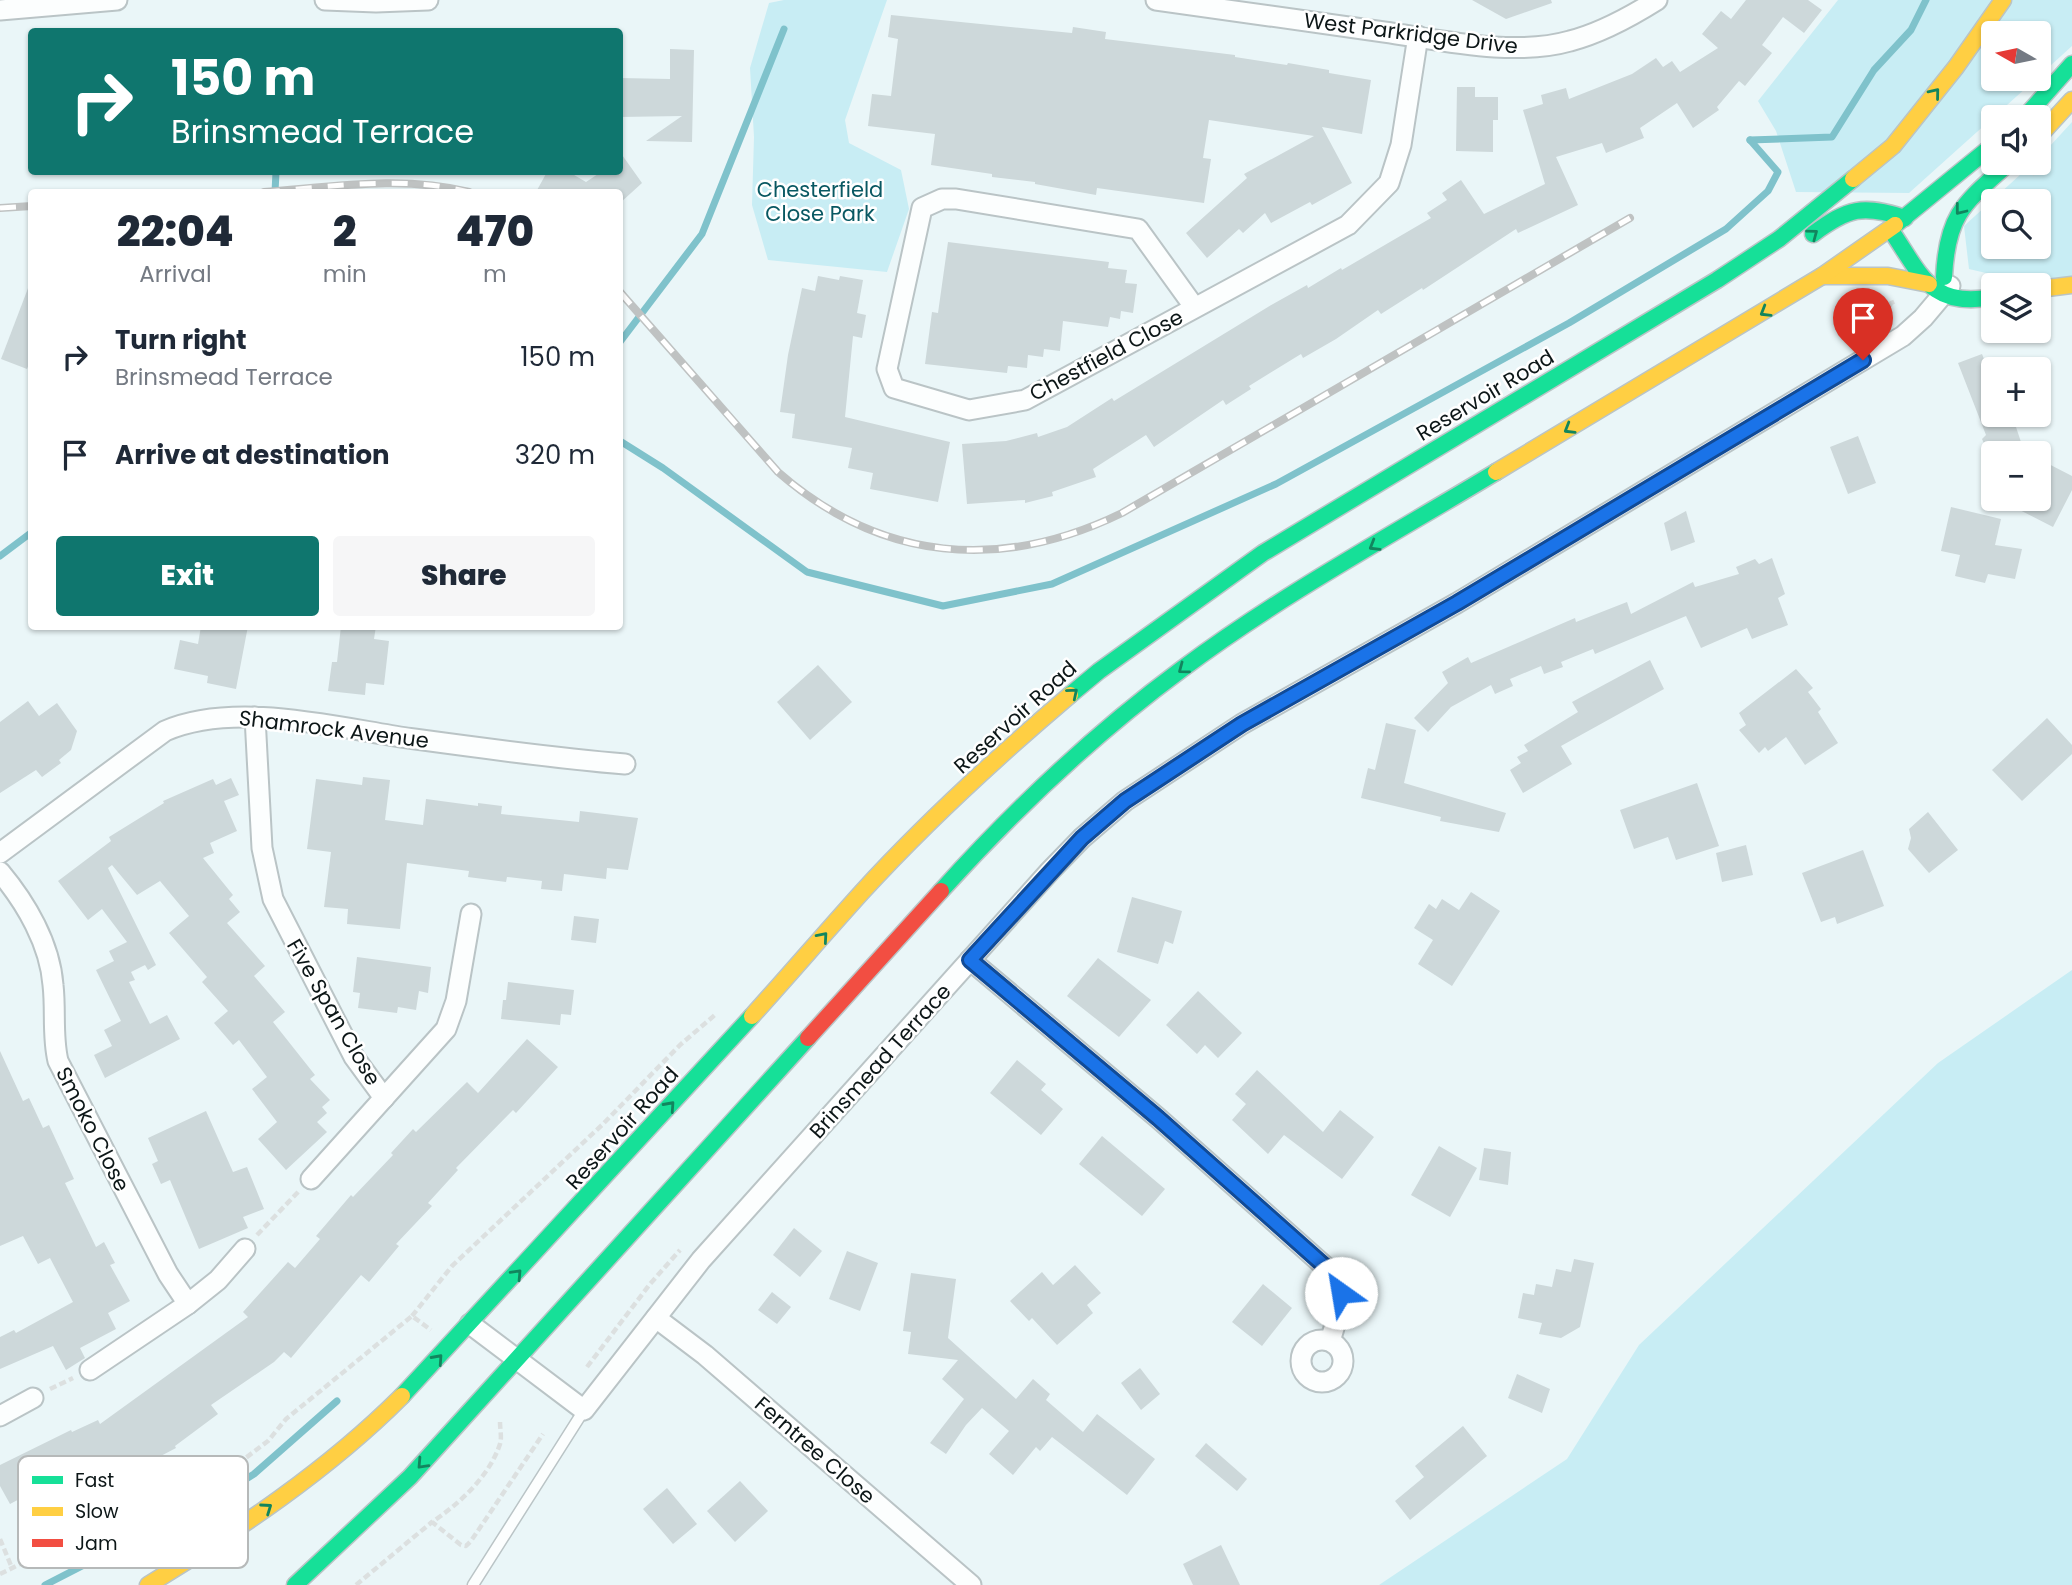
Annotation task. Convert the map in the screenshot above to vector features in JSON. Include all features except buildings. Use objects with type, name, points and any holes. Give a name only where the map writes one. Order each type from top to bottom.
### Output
[{"type":"main road","name":"Reservoir Road","points":[[248,1520],[324,1465],[368,1428],[429,1369],[785,981],[863,891],[1012,746],[1099,671],[1263,553],[1717,280],[1779,239],[1892,146],[1956,67],[2003,0]]},
{"type":"main road","points":[[2036,105],[2072,64]]},
{"type":"main road","points":[[2051,123],[2072,100]]},
{"type":"main road","points":[[1881,178],[1892,146]]},
{"type":"main road","points":[[295,1585],[401,1486],[964,866],[1032,796],[1106,730],[1182,669],[1275,605],[1822,276],[1890,229],[1909,223],[1981,156]]},
{"type":"main road","points":[[1942,285],[1946,241],[1951,223],[1961,207],[1997,175]]},
{"type":"main road","points":[[1879,204],[1909,223]]},
{"type":"main road","points":[[1879,204],[1890,229],[1942,285],[1972,301],[1981,299]]},
{"type":"main road","points":[[1798,245],[1842,212],[1879,204]]},
{"type":"main road","points":[[1933,260],[1942,285]]},
{"type":"main road","points":[[1822,276],[1877,273],[1981,289]]},
{"type":"main road","points":[[1661,332],[1753,275]]},
{"type":"main road","points":[[2051,288],[2072,285]]},
{"type":"main road","points":[[1477,424],[1520,408],[1571,384],[1639,346]]},
{"type":"main road","name":"Reservoir Road","points":[[148,1585],[176,1568]]},
{"type":"street","points":[[0,10],[117,0]]},
{"type":"street","points":[[325,0],[428,0]]},
{"type":"street","name":"West Parkridge Drive","points":[[1156,0],[1496,46],[1544,45],[1569,41],[1630,17],[1657,0]]},
{"type":"street","name":"Chestfield Close","points":[[1195,308],[1138,229],[942,199],[922,208],[887,369],[894,388],[969,410],[1025,400],[1349,225],[1389,183],[1401,145],[1418,36]]},
{"type":"street","name":"Brinsmead Terrace","points":[[584,1410],[701,1260],[1082,838],[1125,801],[1242,724],[1457,603],[1903,336],[1942,285]]},
{"type":"street","name":"Shamrock Avenue","points":[[0,853],[165,731],[183,723],[205,719],[255,717],[548,757],[625,764]]},
{"type":"street","name":"Five Span Close","points":[[255,717],[262,848],[273,899],[354,1057],[384,1098],[446,1029],[456,1001],[471,914]]},
{"type":"street","name":"Smoko Close","points":[[0,873],[26,908],[47,956],[53,985],[54,1045],[58,1061],[168,1274],[188,1304]]},
{"type":"street","points":[[970,960],[1158,1118],[1329,1270],[1338,1281],[1341,1293],[1336,1323],[1329,1341]]},
{"type":"street","points":[[311,1179],[384,1098]]},
{"type":"street","points":[[90,1370],[188,1304],[218,1280],[245,1249]]},
{"type":"street","name":"Ferntree Close","points":[[656,1318],[705,1355],[971,1585]]},
{"type":"street","points":[[470,1324],[584,1410]]},
{"type":"street","points":[[0,1416],[33,1398]]},
{"type":"lane","name":"Brinsmead Terrace","points":[[473,1585],[584,1410]]},
{"type":"path","points":[[2025,180],[2053,154]]},
{"type":"path","points":[[1876,331],[1891,303],[1897,300]]},
{"type":"path","points":[[248,1456],[268,1441],[286,1419],[412,1316],[452,1266],[603,1124],[680,1045],[725,1006]]},
{"type":"path","points":[[245,1249],[311,1179]]},
{"type":"path","points":[[587,1367],[650,1284],[685,1244]]},
{"type":"path","points":[[412,1316],[431,1330]]},
{"type":"path","points":[[33,1398],[90,1370]]},
{"type":"path","points":[[356,1585],[454,1507],[490,1467],[501,1442],[500,1422]]},
{"type":"path","points":[[432,1522],[466,1546],[542,1434]]},
{"type":"path","points":[[0,1539],[12,1568]]},
{"type":"path","points":[[0,1574],[18,1565]]},
{"type":"green space","name":"Chesterfield Close Park","points":[[784,0],[887,0],[845,120],[849,143],[901,170],[909,209],[887,272],[768,260],[752,205],[754,137],[750,68],[769,3]]},
{"type":"green space","points":[[1838,0],[2072,0],[2072,46],[2051,65],[2051,21],[1981,21],[1981,91],[2023,91],[2007,105],[1981,105],[1981,128],[1909,193],[1796,192],[1776,131],[1758,101]]},
{"type":"green space","points":[[2072,122],[2072,282],[2051,282],[2051,273],[1986,273],[1969,269],[1964,226],[1981,210],[1981,259],[2051,259],[2051,189],[2005,189],[2020,175],[2051,175],[2051,145]]},
{"type":"green space","points":[[2072,970],[2072,1585],[1379,1585],[1567,1459],[1639,1345],[1938,1063]]},
{"type":"waterway","points":[[1750,140],[1832,137],[1874,70],[1911,30],[1926,0]]},
{"type":"waterway","points":[[623,338],[702,234],[784,29]]},
{"type":"waterway","points":[[623,443],[663,468],[807,572],[943,606],[1052,584],[1276,484],[1569,323],[1726,229],[1768,191],[1778,172],[1750,140]]},
{"type":"waterway","points":[[275,189],[276,175]]},
{"type":"waterway","points":[[0,556],[28,535]]},
{"type":"waterway","points":[[248,1478],[337,1401]]},
{"type":"waterway","points":[[45,1585],[78,1568]]},
{"type":"railway","points":[[297,189],[392,183],[454,189]]},
{"type":"railway","points":[[0,208],[28,206]]},
{"type":"railway","points":[[623,295],[778,472],[817,502],[858,525],[900,540],[943,548],[987,550],[1032,544],[1077,532],[1122,513],[1630,218]]},
{"type":"traffic: fast","points":[[2036,105],[2072,64]]},
{"type":"traffic: fast","points":[[1895,225],[1981,155]]},
{"type":"traffic: fast","points":[[1944,277],[1949,238],[1954,224],[1969,200],[1996,175]]},
{"type":"traffic: fast","points":[[1070,695],[1099,671],[1263,553],[1717,280],[1779,239],[1853,179]]},
{"type":"traffic: fast","points":[[1813,234],[1836,219],[1856,211],[1878,211],[1905,218]]},
{"type":"traffic: fast","points":[[1890,229],[1929,284],[1941,293],[1955,298],[1981,298]]},
{"type":"traffic: fast","points":[[941,891],[997,831],[1086,746],[1182,669],[1297,591],[1496,472]]},
{"type":"traffic: fast","points":[[402,1396],[752,1016]]},
{"type":"traffic: fast","points":[[295,1585],[410,1477],[808,1038]]},
{"type":"traffic: slow","points":[[1853,179],[1893,146],[1956,67],[2003,0]]},
{"type":"traffic: slow","points":[[2051,123],[2072,100]]},
{"type":"traffic: slow","points":[[1496,472],[1822,276],[1895,225]]},
{"type":"traffic: slow","points":[[1822,276],[1888,276],[1929,284]]},
{"type":"traffic: slow","points":[[2051,288],[2072,285]]},
{"type":"traffic: slow","points":[[752,1016],[911,840],[989,766],[1070,695]]},
{"type":"traffic: slow","points":[[248,1520],[343,1449],[402,1396]]},
{"type":"traffic: slow","points":[[148,1585],[175,1568]]},
{"type":"traffic: jam","points":[[808,1038],[941,891]]},
{"type":"route","points":[[1341,1293],[1338,1281],[1329,1270],[1158,1118],[970,960],[1082,838],[1125,801],[1242,724],[1457,603],[1863,360]]}]
